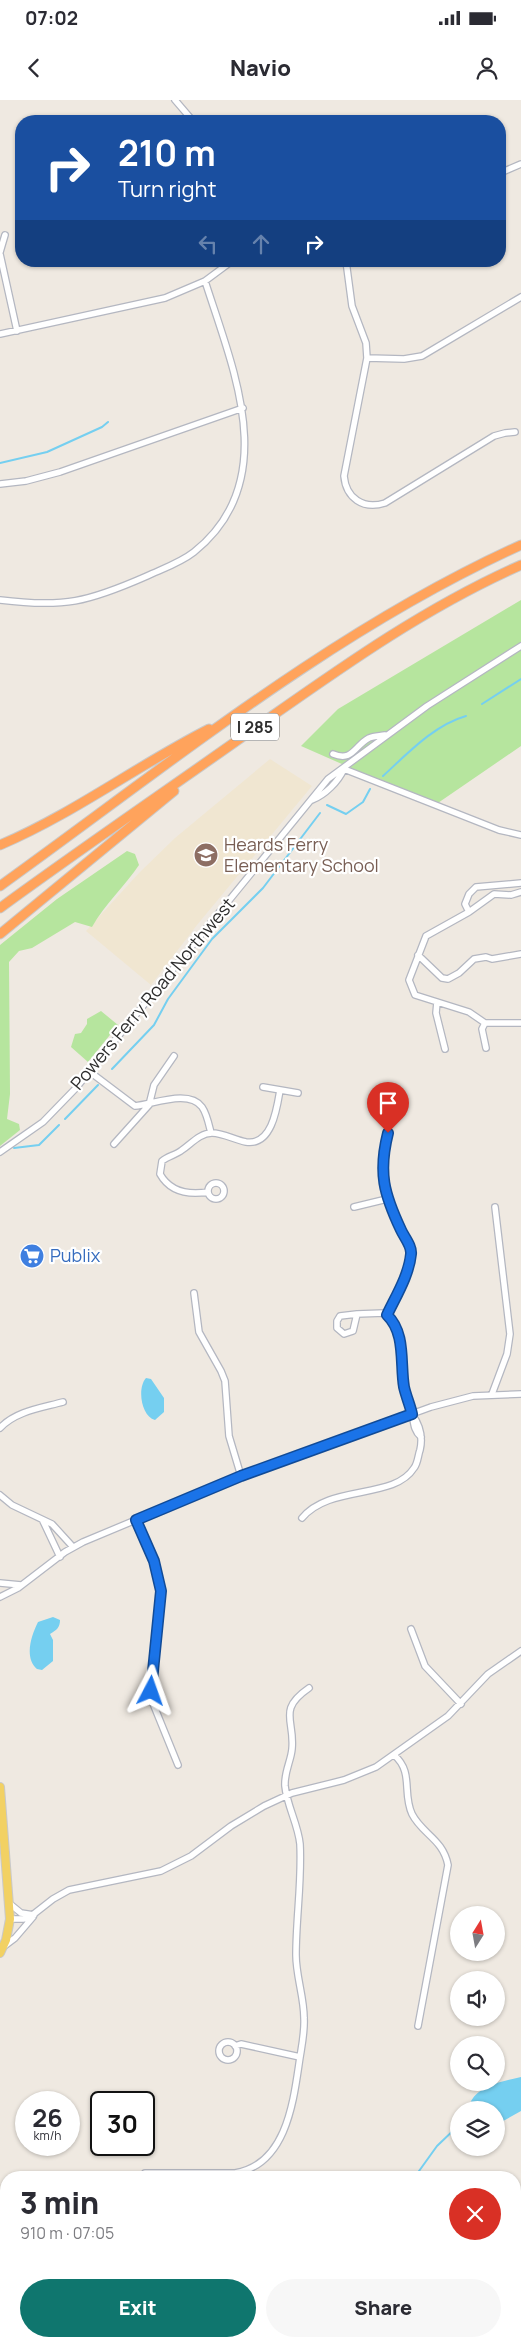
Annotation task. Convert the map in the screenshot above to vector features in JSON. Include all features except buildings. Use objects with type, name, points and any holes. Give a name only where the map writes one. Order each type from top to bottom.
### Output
[{"type":"highway","name":"I 285","points":[[0,886],[232,718],[383,617],[435,587],[521,545]]},
{"type":"highway","name":"I 285","points":[[0,908],[305,691],[410,622],[474,586],[521,565]]},
{"type":"highway","points":[[0,845],[42,826],[155,758],[232,718]]},
{"type":"highway","points":[[0,934],[104,847],[236,741]]},
{"type":"main road","points":[[0,1787],[10,1904],[10,1919],[2,1950]]},
{"type":"street","points":[[176,100],[188,115]]},
{"type":"street","points":[[506,170],[521,164]]},
{"type":"street","points":[[5,235],[0,253],[17,331]]},
{"type":"street","points":[[0,334],[165,298],[205,281],[224,267]]},
{"type":"street","points":[[347,267],[352,306],[366,343],[367,358],[344,476],[348,492],[360,503],[373,506],[384,503],[494,436],[516,432]]},
{"type":"street","points":[[0,600],[48,605],[88,600],[129,584],[193,554],[219,525],[236,493],[244,452],[243,408],[240,390],[205,281]]},
{"type":"street","points":[[367,358],[404,360],[422,356],[521,297]]},
{"type":"street","points":[[0,484],[26,481],[60,472],[243,408]]},
{"type":"street","name":"Powers Ferry Road Northwest","points":[[0,1152],[47,1118],[90,1072],[312,800],[320,797],[339,778],[344,769],[387,735],[427,706],[521,646]]},
{"type":"street","points":[[333,754],[342,758],[348,756],[370,737],[387,735]]},
{"type":"street","points":[[344,769],[499,830],[521,835]]},
{"type":"street","points":[[469,912],[465,904],[469,894],[476,887],[521,883]]},
{"type":"street","points":[[521,892],[511,895],[494,894],[469,912],[426,936],[409,980],[415,995],[469,1012],[485,1023],[521,1023]]},
{"type":"street","points":[[418,955],[442,978],[448,979],[460,974],[474,959],[492,959],[521,954]]},
{"type":"street","points":[[437,1002],[436,1014],[445,1049]]},
{"type":"street","points":[[485,1023],[482,1029],[486,1048]]},
{"type":"street","points":[[114,1144],[149,1105],[154,1085],[174,1056]]},
{"type":"street","points":[[90,1072],[104,1079],[105,1084],[135,1106],[181,1098],[195,1101],[204,1112],[211,1133]]},
{"type":"street","points":[[262,1086],[298,1093]]},
{"type":"street","points":[[208,1192],[195,1194],[177,1190],[163,1179],[160,1167],[162,1162],[167,1157],[181,1151],[194,1140],[211,1133],[246,1142],[260,1140],[271,1125],[276,1113],[280,1090]]},
{"type":"street","points":[[387,1315],[403,1281],[411,1254],[383,1183],[382,1164],[388,1133]]},
{"type":"street","points":[[354,1207],[388,1199]]},
{"type":"street","points":[[492,1394],[506,1354],[510,1334],[495,1207]]},
{"type":"street","points":[[194,1293],[199,1332],[225,1381],[229,1436],[241,1476]]},
{"type":"street","points":[[302,1518],[310,1508],[332,1498],[401,1482],[415,1468],[422,1444],[418,1421],[412,1414],[404,1387],[398,1335],[392,1320],[387,1315],[379,1312],[356,1314]]},
{"type":"street","points":[[0,1597],[23,1585],[73,1547],[241,1476],[451,1400],[492,1394],[521,1394]]},
{"type":"street","points":[[0,1428],[12,1418],[22,1413],[63,1402]]},
{"type":"street","points":[[0,1495],[12,1505],[52,1524],[73,1547]]},
{"type":"street","points":[[136,1520],[154,1561],[161,1591],[151,1677],[152,1701],[178,1765]]},
{"type":"street","points":[[43,1521],[60,1557]]},
{"type":"street","points":[[0,1583],[23,1585]]},
{"type":"street","points":[[410,1629],[425,1666],[461,1704]]},
{"type":"street","points":[[2,1950],[34,1915],[53,1898],[69,1890],[90,1884],[150,1875],[171,1867],[191,1856],[243,1818],[287,1795],[356,1776],[394,1755],[461,1704],[488,1674],[521,1651]]},
{"type":"street","points":[[244,2171],[261,2163],[273,2150],[286,2122],[295,2092],[300,2057],[304,2019],[296,1956],[300,1846],[297,1826],[287,1795],[285,1776],[293,1746],[289,1713],[296,1699],[309,1688]]},
{"type":"street","points":[[394,1755],[402,1763],[406,1772],[412,1814],[442,1847],[448,1865],[418,2026]]},
{"type":"street","points":[[10,1904],[21,1912],[34,1915]]},
{"type":"street","points":[[10,1919],[25,1919],[34,1915]]},
{"type":"street","points":[[235,2046],[241,2044],[300,2057]]},
{"type":"shaded area","name":"Heards Ferry Elementary School","points":[[270,759],[312,786],[197,925],[151,985],[86,931],[139,873],[175,838]]},
{"type":"green space","points":[[521,600],[521,746],[435,805],[301,746],[338,709]]},
{"type":"green space","points":[[127,851],[135,854],[139,865],[92,927],[75,922],[32,948],[19,951],[9,962],[10,1094],[7,1119],[19,1124],[20,1130],[0,1146],[0,945],[57,899]]},
{"type":"green space","points":[[101,1011],[118,1025],[88,1062],[71,1047],[75,1034],[81,1033],[87,1024],[87,1019]]},
{"type":"water","points":[[146,1378],[151,1379],[164,1398],[164,1412],[155,1420],[146,1413],[142,1401],[142,1388]]},
{"type":"water","points":[[53,1617],[60,1620],[58,1628],[50,1634],[53,1640],[53,1661],[42,1670],[37,1669],[33,1664],[30,1653],[33,1634],[38,1622]]},
{"type":"water","points":[[521,2077],[521,2111],[505,2120],[505,2101],[471,2101],[480,2091],[505,2091],[505,2081]]},
{"type":"waterway","points":[[0,463],[47,452],[102,427],[108,422]]},
{"type":"waterway","points":[[482,704],[521,679]]},
{"type":"waterway","points":[[383,776],[432,733],[454,720],[466,716]]},
{"type":"waterway","points":[[327,805],[346,814],[363,802],[370,789]]},
{"type":"waterway","points":[[112,1069],[154,1025],[168,999],[212,939],[263,888],[320,813]]},
{"type":"waterway","points":[[65,1119],[98,1085]]},
{"type":"waterway","points":[[14,1148],[39,1145],[59,1125]]},
{"type":"waterway","points":[[419,2171],[437,2146],[450,2134]]},
{"type":"place","name":"Heards Ferry Elementary School","points":[[206,855]]},
{"type":"place","name":"Publix","points":[[32,1256]]},
{"type":"route","points":[[151,1691],[161,1591],[158,1570],[136,1520],[241,1476],[412,1414],[404,1387],[397,1330],[387,1315],[407,1272],[411,1254],[411,1249],[388,1203],[383,1183],[383,1153],[388,1133]]}]
